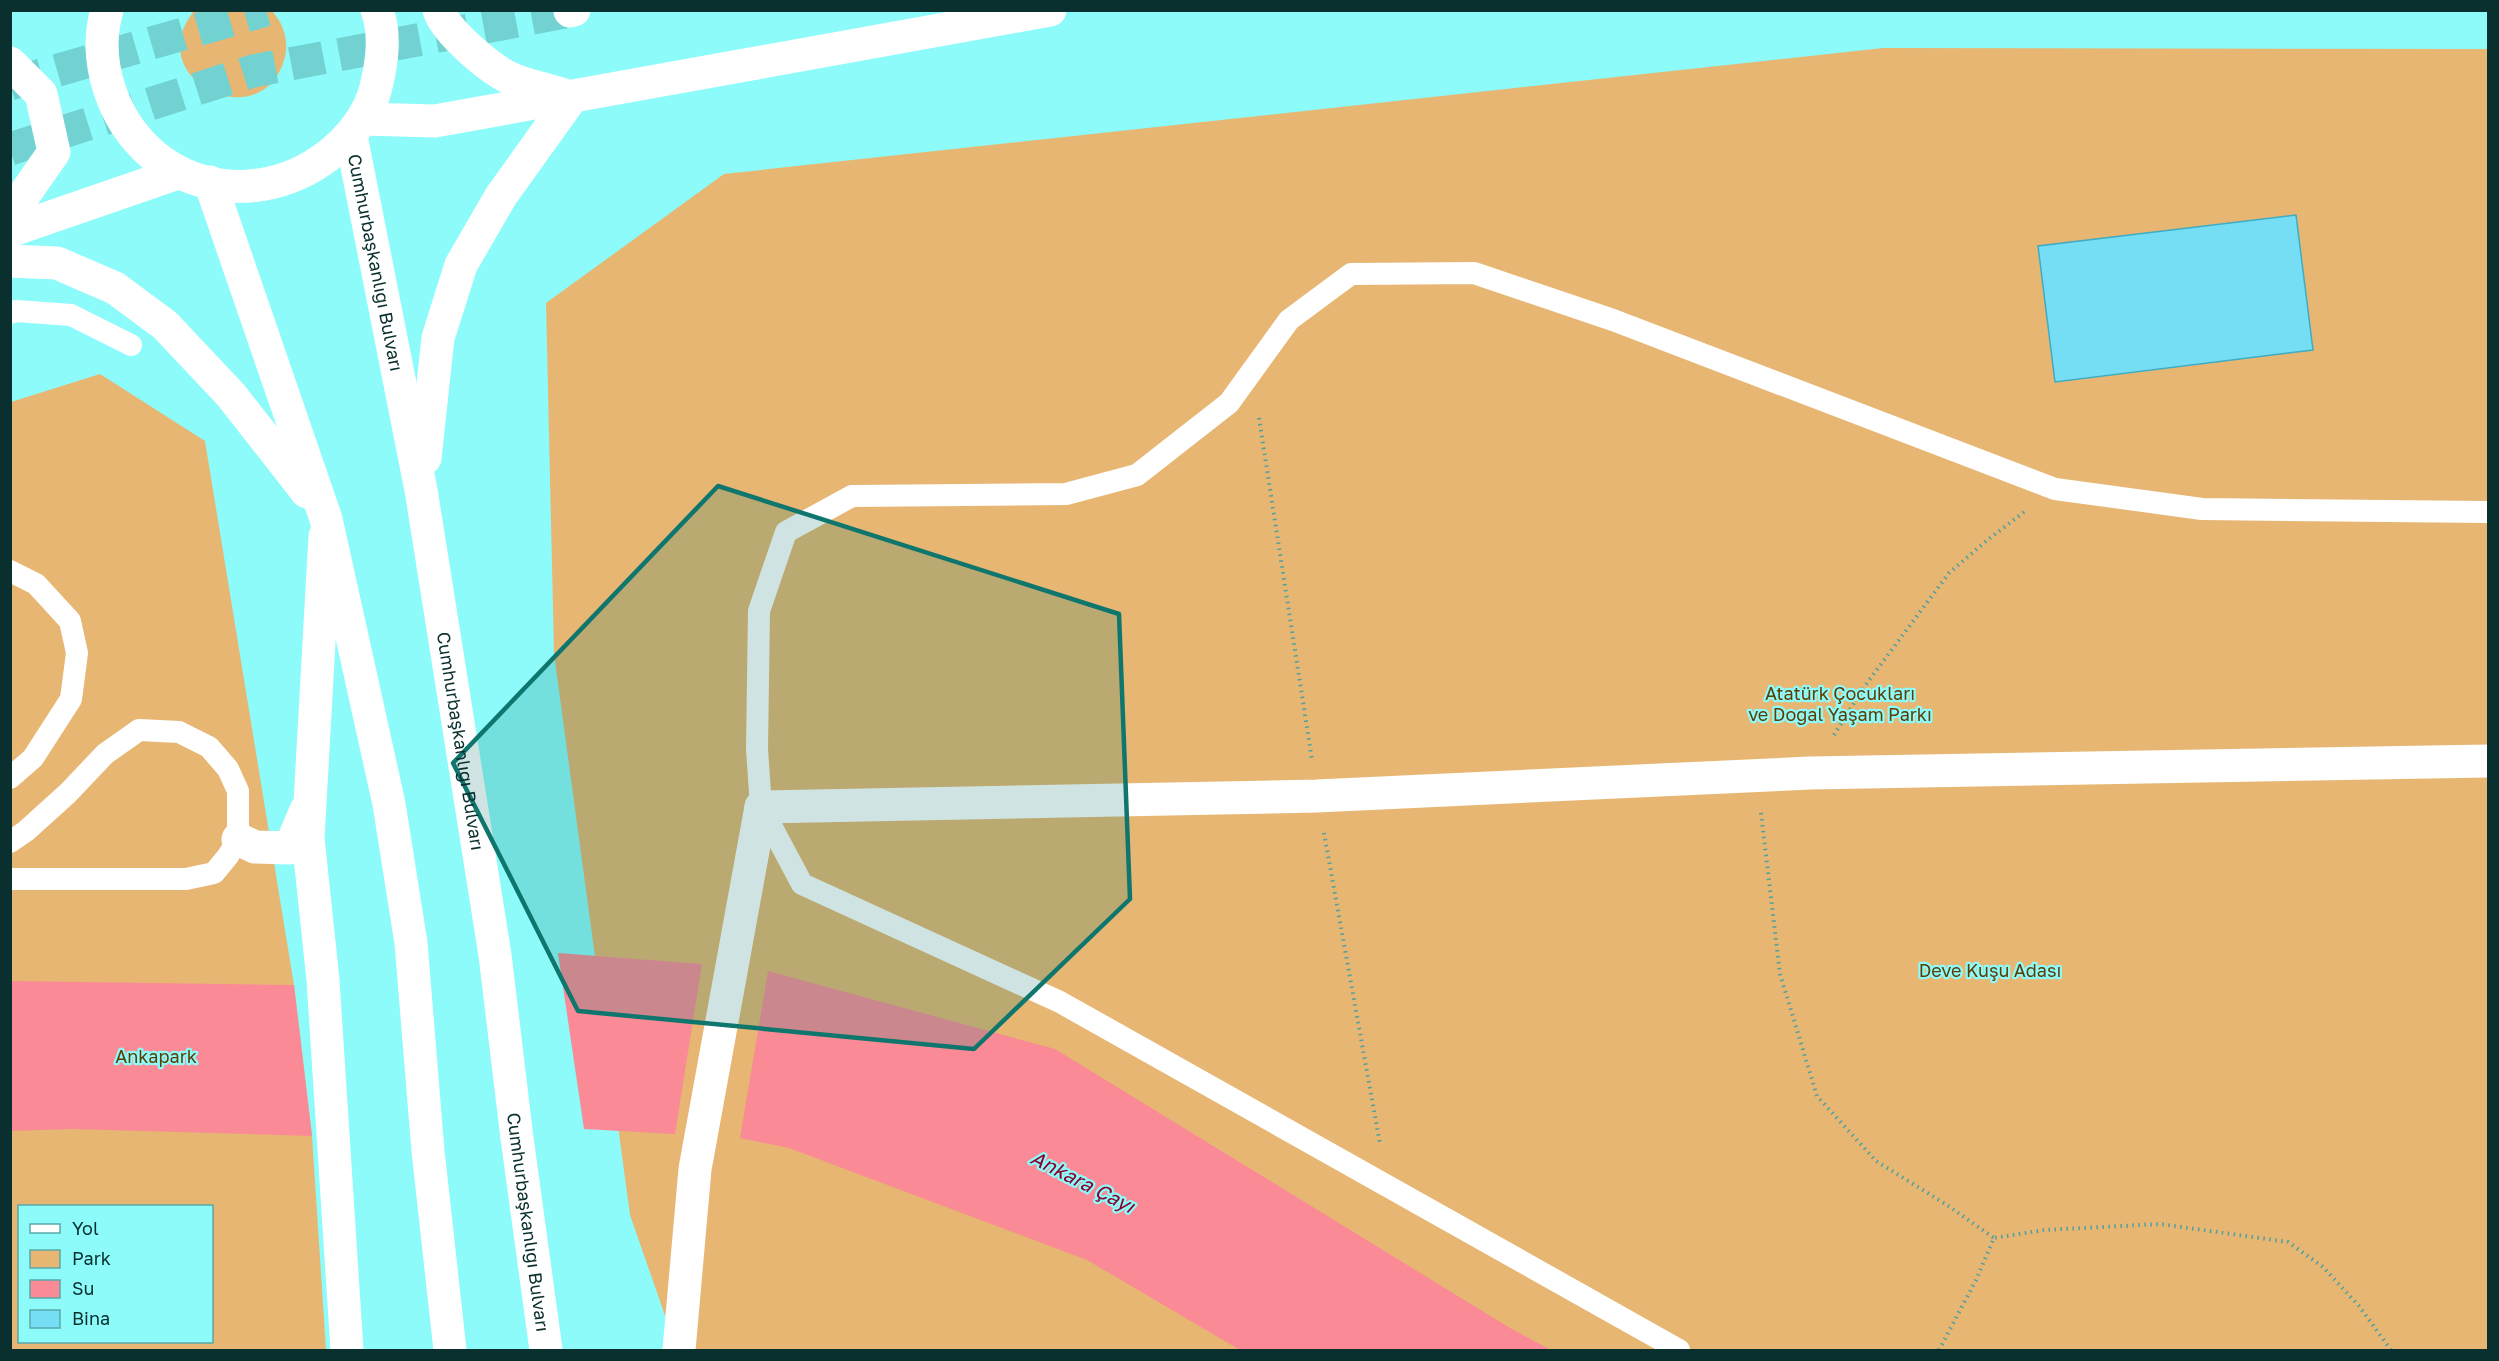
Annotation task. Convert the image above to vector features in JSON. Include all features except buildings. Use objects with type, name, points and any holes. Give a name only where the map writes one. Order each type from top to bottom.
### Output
[{"type":"main road","points":[[107,10],[102,29],[103,72],[117,113],[143,148],[178,173],[224,186],[271,185],[316,167],[356,127],[373,100],[383,59],[377,10]]},
{"type":"main road","points":[[439,10],[441,20],[482,60],[509,78],[572,97]]},
{"type":"main road","points":[[356,127],[435,121],[1050,10]]},
{"type":"main road","points":[[10,63],[41,94],[54,152],[24,195],[10,204]]},
{"type":"main road","points":[[421,490],[438,338],[461,265],[501,196],[572,97]]},
{"type":"main road","name":"Cumhurbaşkanlığı Bulvarı","points":[[356,127],[421,490],[495,955],[546,1350]]},
{"type":"main road","points":[[10,231],[178,173]]},
{"type":"main road","points":[[210,182],[325,517],[389,804],[411,943],[428,1151],[450,1350]]},
{"type":"main road","points":[[10,261],[57,263],[115,288],[165,325],[231,395],[325,517],[308,838],[323,980],[347,1350]]},
{"type":"main road","points":[[688,1349],[695,1169],[762,807],[1317,796],[1810,773],[2488,761]]},
{"type":"main road","points":[[238,838],[255,847],[290,848],[311,797]]},
{"type":"lane","points":[[1679,1350],[1060,1002],[802,884],[762,807],[757,749],[759,611],[786,532],[852,496],[1066,494],[1137,476],[1229,403],[1289,320],[1351,274],[1474,273],[1613,320],[2055,489],[2202,509],[2488,512]]},
{"type":"lane","points":[[10,313],[71,315],[131,345]]},
{"type":"lane","points":[[10,571],[36,584],[70,621],[77,653],[71,699],[33,758],[10,778]]},
{"type":"lane","points":[[10,842],[26,831],[68,793],[105,754],[139,730],[178,732],[208,747],[228,769],[238,791],[238,838],[228,856],[214,873],[186,879],[10,879]]},
{"type":"path","points":[[1810,773],[1864,687],[1949,573],[1985,542],[2055,489]]},
{"type":"path","points":[[1756,776],[1780,974],[1817,1096],[1876,1161],[1947,1205],[1994,1238],[2044,1230],[2160,1224],[2288,1242],[2324,1267],[2359,1306],[2391,1350]]},
{"type":"path","points":[[1939,1350],[1976,1280],[1994,1238]]},
{"type":"highlighted area","points":[[718,486],[1119,614],[1130,899],[974,1049],[578,1011],[453,763]]},
{"type":"green space","points":[[195,10],[272,11],[282,26],[286,44],[285,57],[272,82],[254,95],[232,97],[210,90],[192,77],[182,58],[181,35]]},
{"type":"green space","name":"Atatürk Çocukları ve Doğal Yaşam Parkı","points":[[1883,48],[2488,49],[2488,1350],[677,1350],[630,1215],[554,654],[546,303],[724,174]]},
{"type":"green space","name":"Ankapark","points":[[100,374],[205,441],[294,985],[312,1136],[326,1350],[11,1350],[11,402]]},
{"type":"water","points":[[558,953],[702,964],[675,1134],[584,1129]]},
{"type":"water","name":"Ankara Çayı","points":[[768,971],[1055,1049],[1510,1328],[1551,1350],[1240,1350],[1087,1260],[789,1148],[740,1138]]},
{"type":"water","points":[[10,981],[294,985],[312,1136],[73,1129],[11,1131]]},
{"type":"tunnel","points":[[10,84],[266,10]]},
{"type":"tunnel","points":[[10,149],[253,71],[570,11]]},
{"type":"park label","name":"Deve Kuşu Adası","points":[[1990,970]]}]
